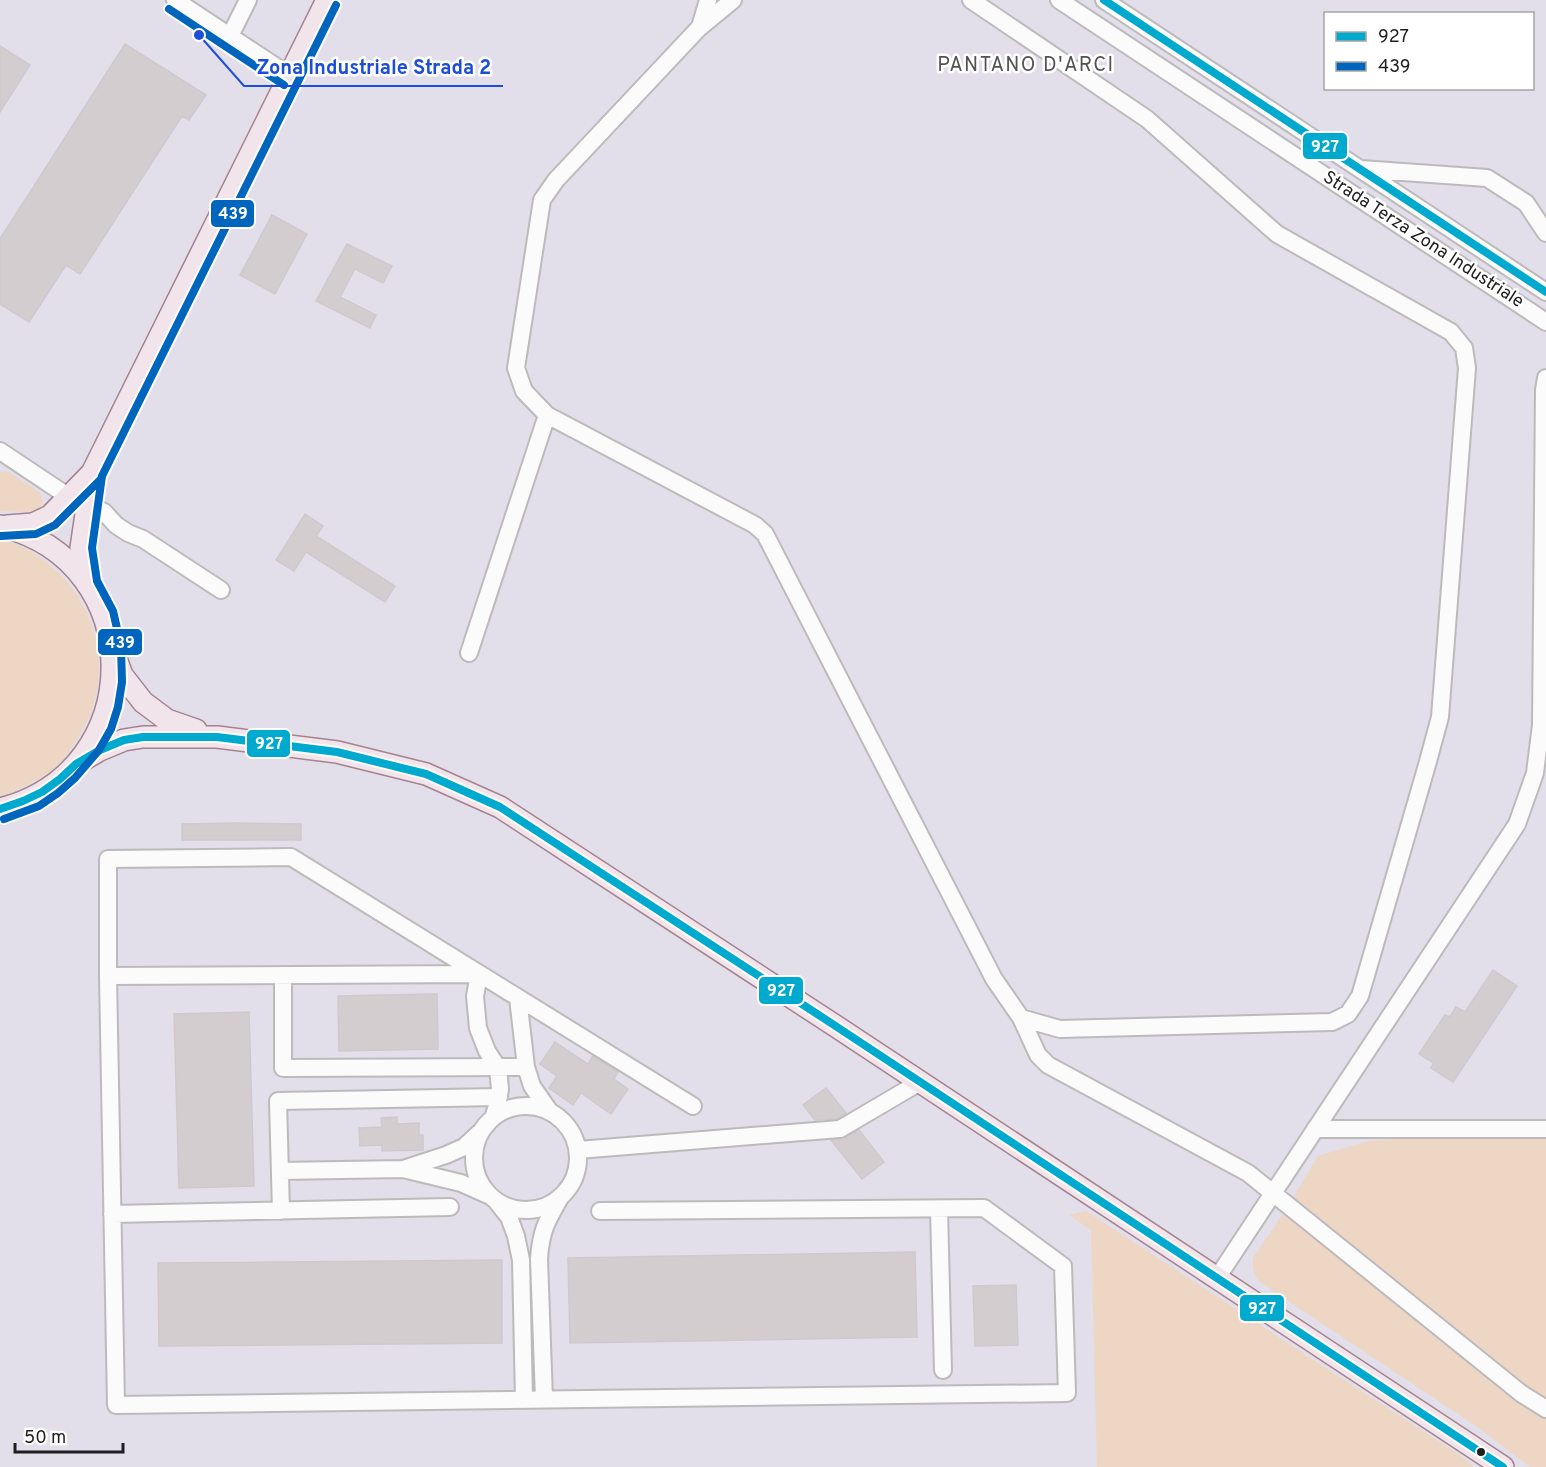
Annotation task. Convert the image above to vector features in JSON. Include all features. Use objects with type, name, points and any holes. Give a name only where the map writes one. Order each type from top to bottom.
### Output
[{"type":"main road","points":[[87,584],[81,548],[78,500],[327,0]]},
{"type":"main road","points":[[2,526],[33,524],[78,500]]},
{"type":"main road","points":[[2,526],[25,534],[45,545],[72,567],[87,584],[103,614],[111,647],[122,675],[143,702],[166,720],[217,737]]},
{"type":"main road","points":[[0,809],[42,792],[76,764],[90,745],[105,714],[112,681],[111,647]]},
{"type":"main road","points":[[76,764],[124,740],[173,736],[217,737],[337,752],[426,774],[500,807],[1503,1467]]},
{"type":"street","points":[[175,0],[290,76]]},
{"type":"street","points":[[230,36],[248,0]]},
{"type":"street","points":[[699,28],[708,0]]},
{"type":"street","points":[[733,0],[699,28],[556,180],[542,200],[516,368],[524,391],[547,415],[755,525],[765,534],[988,969],[1021,1018],[1038,1055],[1048,1065],[1248,1173],[1522,1394],[1546,1409]]},
{"type":"street","name":"Strada Terza Zona Industriale","points":[[1059,0],[1546,322]]},
{"type":"street","name":"Strada Terza Zona Industriale","points":[[1104,0],[1546,292]]},
{"type":"street","points":[[977,1],[1147,119],[1277,234],[1452,332],[1464,348],[1467,368],[1440,717],[1360,996],[1348,1014],[1332,1023],[1060,1029],[1021,1018]]},
{"type":"street","points":[[1360,169],[1487,178],[1526,203],[1546,233]]},
{"type":"street","points":[[1217,1278],[1517,824],[1535,773],[1541,725],[1544,390],[1546,378]]},
{"type":"street","points":[[470,653],[547,415]]},
{"type":"street","points":[[0,451],[78,500],[104,512],[116,525],[143,539],[221,590]]},
{"type":"street","points":[[600,1211],[984,1208],[1063,1266],[1067,1393],[116,1405],[108,859],[291,857],[693,1107]]},
{"type":"street","points":[[108,976],[479,974]]},
{"type":"street","points":[[479,974],[476,996],[478,1028],[487,1051],[498,1068],[500,1089],[499,1097],[476,1143],[474,1163],[480,1183],[508,1217],[516,1236],[521,1260],[524,1400]]},
{"type":"street","points":[[283,975],[283,1068],[526,1067]]},
{"type":"street","points":[[518,998],[526,1067],[532,1086],[550,1112]]},
{"type":"street","points":[[578,1150],[840,1129],[920,1082]]},
{"type":"street","points":[[281,1210],[278,1101],[499,1097]]},
{"type":"street","points":[[402,1169],[464,1147],[487,1124],[506,1110],[520,1107],[536,1107],[550,1112],[562,1121],[573,1135],[578,1150],[577,1168],[571,1184],[547,1220],[541,1236],[538,1259],[544,1399]]},
{"type":"street","points":[[1315,1129],[1546,1129]]},
{"type":"street","points":[[280,1171],[402,1169],[461,1184],[512,1209],[529,1210],[546,1207],[560,1198]]},
{"type":"street","points":[[112,1214],[450,1207]]},
{"type":"street","points":[[939,1209],[943,1370]]},
{"type":"shaded area","points":[[0,0],[1546,0],[1546,1467],[0,1467]]},
{"type":"shaded area","points":[[0,472],[9,472],[40,493],[43,501],[39,509],[26,512],[0,511]]},
{"type":"shaded area","points":[[0,538],[29,551],[54,568],[74,591],[88,616],[97,644],[99,673],[94,703],[81,733],[67,754],[43,776],[26,786],[0,796]]},
{"type":"shaded area","points":[[1546,1138],[1546,1467],[1530,1467],[1476,1426],[1261,1283],[1255,1275],[1253,1258],[1289,1205],[1318,1156],[1369,1141]]},
{"type":"shaded area","points":[[1086,1211],[1461,1456],[1474,1467],[1097,1467],[1091,1230],[1069,1215]]},
{"type":"building","points":[[125,44],[206,95],[189,120],[182,116],[80,274],[66,265],[29,322],[0,304],[0,239]]},
{"type":"building","points":[[0,46],[30,65],[0,112]]},
{"type":"building","points":[[272,215],[307,234],[275,294],[240,275]]},
{"type":"building","points":[[347,244],[392,266],[383,283],[355,269],[340,297],[376,315],[370,328],[316,301]]},
{"type":"building","points":[[305,514],[323,526],[316,536],[395,586],[385,602],[306,552],[294,571],[276,560]]},
{"type":"building","points":[[182,824],[301,824],[301,840],[182,840]]},
{"type":"building","points":[[1493,970],[1517,986],[1453,1082],[1431,1068],[1434,1063],[1419,1054],[1445,1015],[1450,1017],[1456,1007],[1465,1012]]},
{"type":"building","points":[[437,994],[438,1049],[339,1051],[338,996]]},
{"type":"building","points":[[249,1012],[254,1186],[179,1188],[174,1014]]},
{"type":"building","points":[[555,1042],[588,1064],[593,1056],[618,1072],[614,1079],[628,1089],[611,1114],[581,1093],[573,1105],[549,1088],[557,1076],[540,1064]]},
{"type":"building","points":[[826,1088],[846,1113],[837,1119],[815,1120],[803,1105]]},
{"type":"building","points":[[397,1117],[397,1124],[419,1123],[419,1135],[423,1135],[423,1150],[382,1151],[382,1145],[360,1146],[359,1128],[382,1127],[381,1118]]},
{"type":"building","points":[[859,1130],[884,1162],[862,1179],[831,1140],[845,1138]]},
{"type":"building","points":[[915,1252],[917,1337],[570,1343],[568,1258]]},
{"type":"building","points":[[502,1260],[502,1343],[159,1346],[158,1263]]},
{"type":"building","points":[[1016,1285],[1018,1345],[975,1346],[973,1286]]},
{"type":"transit line","name":"927","points":[[1104,0],[1546,292]]},
{"type":"transit line","name":"439","points":[[4,819],[39,806],[58,793],[75,778],[99,750],[111,729],[118,707],[122,682],[121,646],[113,611],[97,581],[92,548],[102,476],[336,5]]},
{"type":"transit line","name":"439","points":[[169,9],[284,85]]},
{"type":"transit line","name":"439","points":[[1,536],[36,534],[55,525],[100,480]]},
{"type":"transit line","name":"927","points":[[0,809],[42,792],[76,764],[100,750],[124,740],[143,737],[217,737],[337,752],[426,774],[500,807],[1503,1467]]},
{"type":"place","name":"Zona Industriale Strada 2","points":[[199,35]]},
{"type":"district","name":"PANTANO D'ARCI","points":[[1026,66]]}]
